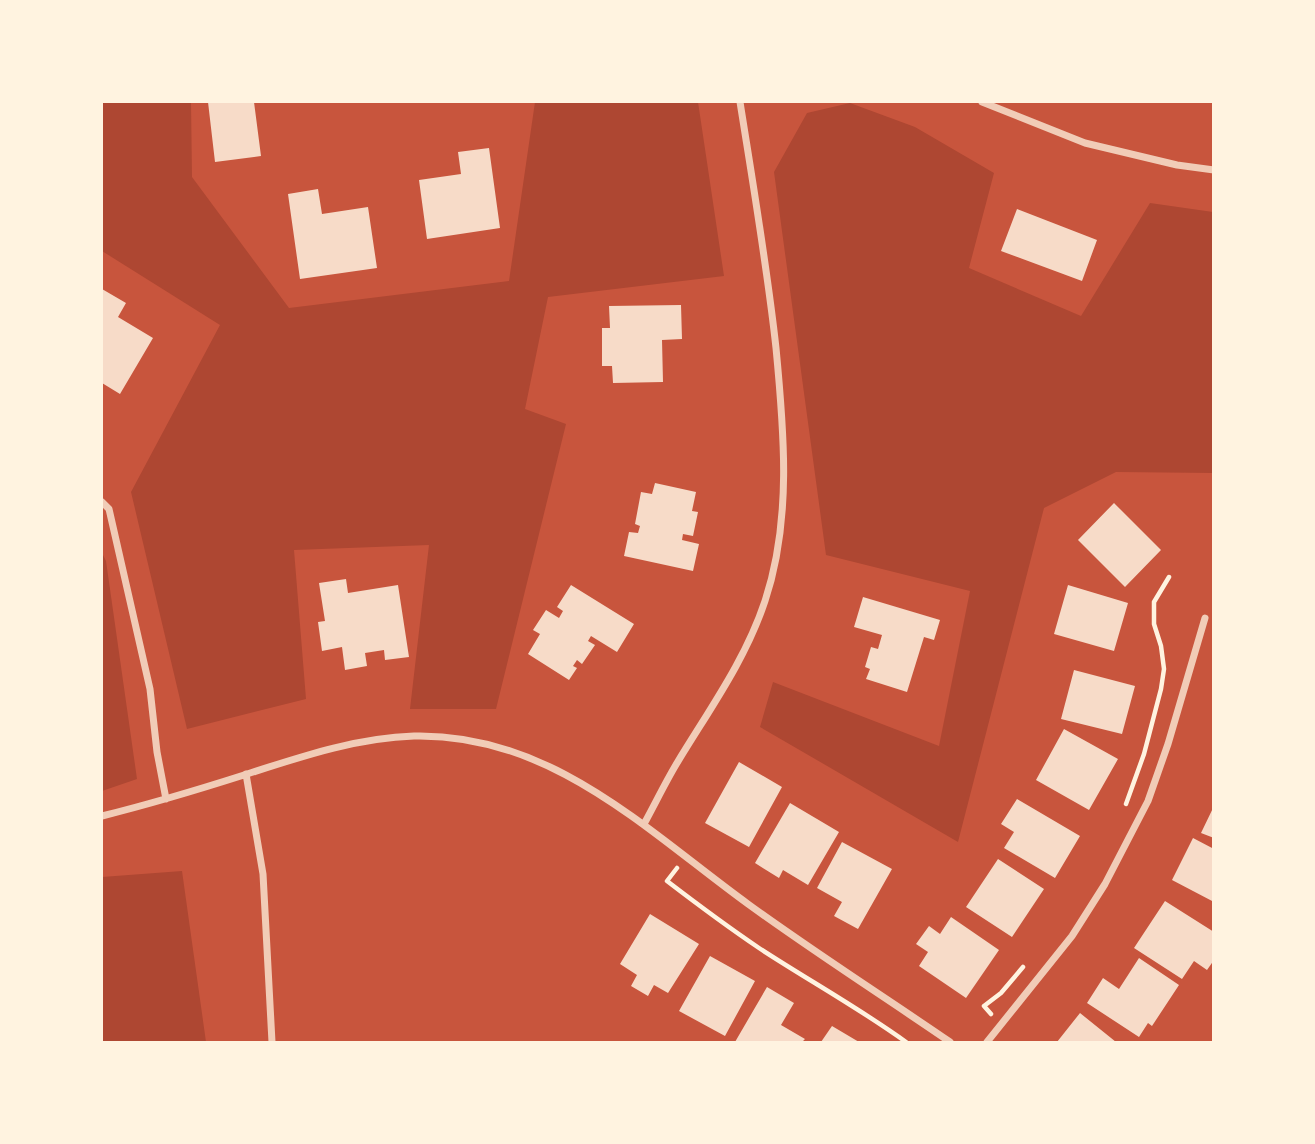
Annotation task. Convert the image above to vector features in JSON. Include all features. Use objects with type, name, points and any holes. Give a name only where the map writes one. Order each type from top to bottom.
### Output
[{"type":"street","points":[[644,824],[675,766],[742,657],[766,600],[779,539],[784,478],[783,416],[770,295],[740,102]]},
{"type":"street","points":[[982,102],[1084,143],[1177,165],[1213,170]]},
{"type":"street","points":[[102,502],[110,509],[150,690],[166,799]]},
{"type":"street","points":[[987,1042],[1072,936],[1105,884],[1136,824],[1168,744],[1205,618]]},
{"type":"street","points":[[102,816],[348,744],[412,736],[444,737],[508,750],[568,774],[644,824],[748,904],[950,1042]]},
{"type":"street","points":[[246,774],[263,874],[272,1042]]},
{"type":"path","points":[[1122,815],[1144,754],[1161,689],[1164,669],[1154,624],[1154,602],[1169,578]]},
{"type":"path","points":[[685,856],[667,881],[759,947],[906,1042]]},
{"type":"path","points":[[1000,1025],[984,1006],[1001,993],[1025,965]]},
{"type":"shaded area","points":[[102,102],[191,102],[192,177],[289,308],[509,281],[535,102],[698,102],[724,276],[548,297],[525,409],[566,424],[496,709],[410,709],[429,545],[294,550],[306,699],[187,729],[131,492],[220,325],[102,251]]},
{"type":"shaded area","points":[[850,103],[915,127],[994,173],[969,268],[1081,316],[1150,203],[1213,212],[1213,473],[1116,472],[1044,508],[958,842],[760,727],[773,682],[939,746],[970,591],[826,555],[774,172],[807,113]]},
{"type":"shaded area","points":[[102,553],[106,561],[137,779],[102,791]]},
{"type":"shaded area","points":[[182,871],[206,1042],[102,1042],[102,877]]},
{"type":"building","points":[[208,102],[254,102],[261,156],[215,162]]},
{"type":"building","points":[[489,148],[500,228],[427,239],[419,180],[461,174],[458,152]]},
{"type":"building","points":[[318,189],[322,214],[368,207],[377,268],[300,279],[288,194]]},
{"type":"building","points":[[1017,209],[1097,240],[1082,281],[1001,251]]},
{"type":"building","points":[[102,289],[126,303],[118,317],[153,338],[120,394],[102,383]]},
{"type":"building","points":[[681,305],[682,339],[662,340],[663,382],[613,383],[612,366],[602,366],[602,328],[610,328],[609,306]]},
{"type":"building","points":[[655,483],[696,492],[692,511],[698,512],[693,536],[683,534],[682,540],[699,544],[693,571],[624,556],[629,532],[638,533],[640,526],[635,524],[641,492],[652,494]]},
{"type":"building","points":[[1114,503],[1161,550],[1125,587],[1078,540]]},
{"type":"building","points":[[346,579],[348,593],[398,585],[409,657],[385,660],[384,650],[365,653],[367,666],[345,670],[342,647],[322,651],[318,622],[325,621],[319,583]]},
{"type":"building","points":[[571,585],[634,624],[617,652],[591,636],[588,641],[595,645],[582,664],[577,660],[573,666],[577,668],[569,680],[528,654],[540,634],[533,630],[546,610],[559,618],[563,611],[557,607]]},
{"type":"building","points":[[1068,585],[1128,603],[1114,651],[1054,634]]},
{"type":"building","points":[[863,597],[940,620],[934,640],[924,637],[907,692],[866,679],[870,669],[865,667],[871,647],[878,649],[882,635],[854,627]]},
{"type":"building","points":[[1074,670],[1135,686],[1122,734],[1061,719]]},
{"type":"building","points":[[1064,729],[1118,759],[1089,810],[1036,780]]},
{"type":"building","points":[[739,762],[782,787],[749,847],[705,823]]},
{"type":"building","points":[[1017,799],[1080,836],[1055,878],[1004,848],[1014,832],[1001,824]]},
{"type":"building","points":[[790,803],[839,832],[808,885],[783,870],[779,878],[755,863]]},
{"type":"building","points":[[1214,806],[1214,838],[1201,833]]},
{"type":"building","points":[[1193,838],[1214,849],[1214,902],[1172,880]]},
{"type":"building","points":[[842,842],[892,869],[858,929],[834,916],[842,902],[817,888]]},
{"type":"building","points":[[998,859],[1044,889],[1012,937],[966,907]]},
{"type":"building","points":[[1165,901],[1214,932],[1214,960],[1207,970],[1194,961],[1182,979],[1134,948]]},
{"type":"building","points":[[650,914],[699,944],[668,993],[654,985],[648,996],[631,986],[637,975],[620,964]]},
{"type":"building","points":[[951,917],[999,950],[966,998],[919,966],[928,952],[916,944],[929,926],[940,934]]},
{"type":"building","points":[[710,956],[755,981],[725,1036],[679,1011]]},
{"type":"building","points":[[1139,958],[1179,985],[1152,1026],[1148,1023],[1139,1037],[1087,1003],[1103,978],[1119,989]]},
{"type":"building","points":[[767,987],[794,1003],[781,1025],[805,1039],[802,1042],[735,1042]]},
{"type":"building","points":[[1080,1013],[1116,1042],[1057,1042]]},
{"type":"building","points":[[832,1026],[859,1042],[821,1042]]}]
